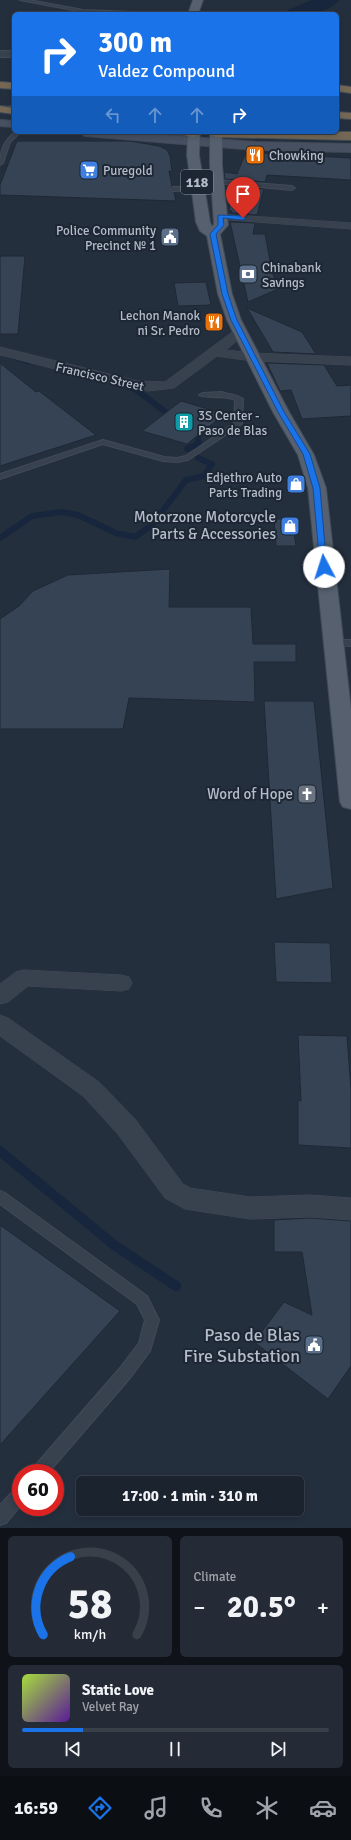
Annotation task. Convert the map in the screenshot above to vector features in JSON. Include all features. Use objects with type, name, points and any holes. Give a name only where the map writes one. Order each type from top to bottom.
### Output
[{"type":"highway","points":[[0,75],[12,75]]},
{"type":"highway","points":[[0,85],[12,86]]},
{"type":"highway","points":[[339,88],[351,90]]},
{"type":"highway","points":[[0,95],[12,96]]},
{"type":"highway","points":[[339,104],[351,105]]},
{"type":"highway","points":[[0,109],[12,112]]},
{"type":"highway","points":[[339,115],[351,116]]},
{"type":"highway","points":[[216,136],[351,136]]},
{"type":"main road","points":[[194,12],[198,0]]},
{"type":"main road","points":[[156,134],[216,136],[284,147],[351,148]]},
{"type":"main road","name":"118","points":[[191,135],[203,222],[205,228],[213,234],[225,294],[230,310],[240,334],[281,412],[306,454],[317,488],[342,643],[351,802]]},
{"type":"main road","name":"118","points":[[213,234],[221,225],[217,182],[216,136]]},
{"type":"main road","points":[[284,147],[280,144],[279,140],[290,136]]},
{"type":"street","points":[[0,54],[12,54]]},
{"type":"street","points":[[220,216],[351,226]]},
{"type":"street","name":"Francisco Street","points":[[6,353],[83,370],[136,385],[160,388],[169,385],[240,334]]},
{"type":"street","points":[[214,352],[252,357],[351,361]]},
{"type":"street","points":[[0,996],[24,978],[121,983]]},
{"type":"street","points":[[0,1024],[91,1089],[126,1126],[174,1191],[185,1198],[250,1208],[310,1206],[351,1209]]},
{"type":"lane","points":[[22,0],[83,10],[132,12]]},
{"type":"lane","points":[[0,109],[12,108]]},
{"type":"lane","points":[[0,163],[8,142],[16,134]]},
{"type":"lane","points":[[217,182],[292,188]]},
{"type":"lane","points":[[173,189],[198,189]]},
{"type":"lane","points":[[0,477],[103,442],[163,459],[177,460],[188,458],[238,424],[239,399],[221,394],[203,395]]},
{"type":"lane","points":[[0,1196],[142,1300],[152,1320],[145,1346],[125,1373],[46,1464]]},
{"type":"lane","points":[[0,1517],[12,1503]]},
{"type":"building","name":"Puregold","points":[[17,141],[130,141],[159,146],[167,150],[170,156],[172,171],[169,171],[172,186],[169,189],[174,192],[176,201],[0,195],[0,185]]},
{"type":"building","points":[[246,152],[351,158],[351,180],[267,175],[265,182],[225,179],[224,172],[237,174]]},
{"type":"building","points":[[226,185],[264,189],[257,215],[231,213],[232,211],[229,211],[232,192],[226,192]]},
{"type":"building","points":[[230,222],[255,223],[253,234],[265,234],[272,271],[278,289],[248,302]]},
{"type":"building","points":[[0,256],[25,256],[18,334],[0,334]]},
{"type":"building","points":[[206,282],[211,305],[178,306],[174,283]]},
{"type":"building","points":[[247,308],[302,332],[316,354],[273,352]]},
{"type":"building","points":[[0,363],[36,392],[39,391],[96,435],[0,466]]},
{"type":"building","points":[[267,363],[324,365],[337,386],[351,385],[351,416],[302,419],[291,390],[280,391]]},
{"type":"building","name":"3S Center - Paso de Blas","points":[[181,401],[225,414],[187,444],[142,431]]},
{"type":"building","points":[[274,519],[292,519],[296,546],[276,546]]},
{"type":"building","points":[[170,569],[169,607],[251,607],[253,644],[296,644],[296,662],[254,662],[255,702],[129,698],[123,729],[0,729],[0,619],[19,606],[33,591],[68,575]]},
{"type":"building","points":[[264,701],[314,701],[333,888],[276,899]]},
{"type":"building","points":[[274,942],[330,943],[332,983],[276,982]]},
{"type":"building","points":[[298,1035],[347,1036],[351,1090],[351,1148],[298,1145],[298,1100],[301,1101]]},
{"type":"building","points":[[310,1218],[351,1221],[351,1366],[328,1399],[254,1342],[284,1302],[312,1315],[302,1252],[274,1252],[274,1220]]},
{"type":"building","points":[[0,1225],[120,1311],[0,1445]]},
{"type":"waterway","points":[[300,12],[329,0]]},
{"type":"waterway","points":[[0,353],[28,362]]},
{"type":"waterway","points":[[121,384],[139,392]]},
{"type":"waterway","points":[[139,392],[172,417]]},
{"type":"waterway","points":[[187,449],[199,443],[196,432],[191,429]]},
{"type":"waterway","points":[[0,538],[32,516],[62,512],[78,515],[116,533],[135,537],[152,525],[186,480],[204,476],[212,464],[198,458]]},
{"type":"waterway","points":[[0,1151],[114,1245],[176,1286]]},
{"type":"place","name":"Chowking","points":[[255,155]]},
{"type":"place","name":"Puregold","points":[[89,170]]},
{"type":"place","name":"Police Community Precinct № 1","points":[[170,237]]},
{"type":"place","name":"Chinabank Savings","points":[[248,274]]},
{"type":"place","name":"Lechon Manok ni Sr. Pedro","points":[[214,322]]},
{"type":"place","name":"3S Center - Paso de Blas","points":[[184,422]]},
{"type":"place","name":"Edjethro Auto Parts Trading","points":[[296,484]]},
{"type":"place","name":"Motorzone Motorcycle Parts & Accessories","points":[[290,526]]},
{"type":"place","name":"Word of Hope","points":[[307,794]]},
{"type":"place","name":"Paso de Blas Fire Substation","points":[[314,1345]]},
{"type":"route","points":[[243,218],[220,216],[221,225],[213,234],[225,294],[234,320],[246,346],[281,412],[306,454],[317,488],[324,567]]}]
